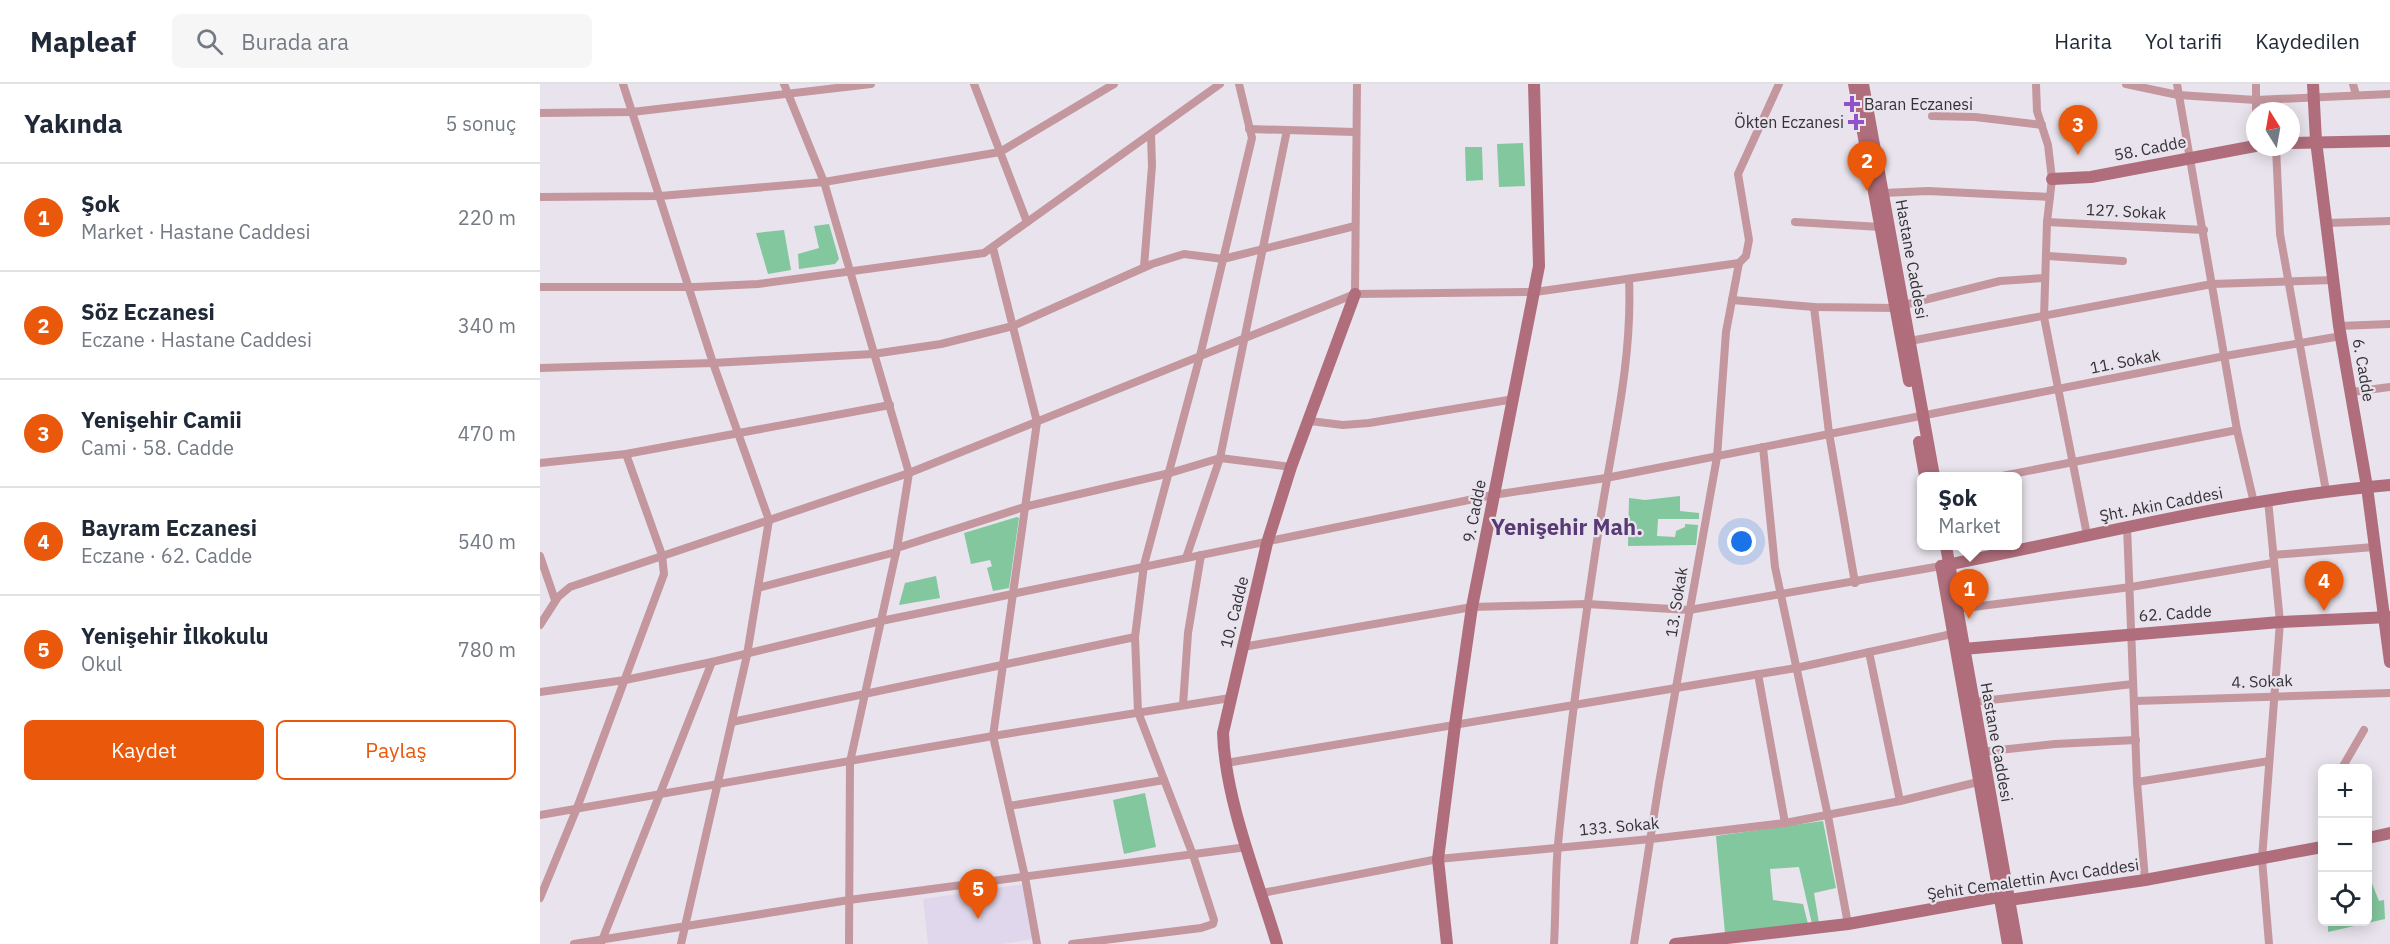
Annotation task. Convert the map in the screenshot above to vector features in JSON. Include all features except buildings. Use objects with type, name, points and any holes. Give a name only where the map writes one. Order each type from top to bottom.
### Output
[{"type":"street","points":[[623,84],[691,287],[713,363],[769,520],[747,655],[681,944]]},
{"type":"street","points":[[784,84],[824,182],[909,473],[896,550],[850,762],[849,944]]},
{"type":"street","points":[[540,113],[632,112],[871,84]]},
{"type":"street","points":[[974,84],[1027,222]]},
{"type":"street","points":[[540,197],[660,196],[824,182],[999,152],[1114,84]]},
{"type":"street","points":[[540,287],[691,287],[758,284],[850,274],[984,253],[1220,84]]},
{"type":"street","points":[[1072,944],[1201,928],[1214,924],[1208,896],[1138,712],[1135,637],[1144,565],[1200,356],[1252,138],[1239,84]]},
{"type":"street","points":[[1355,294],[1357,84]]},
{"type":"street","name":"9. Cadde","points":[[1447,944],[1438,859],[1455,725],[1472,607],[1539,266],[1534,84]]},
{"type":"street","name":"13. Sokak","points":[[1635,944],[1689,610],[1717,457],[1725,332],[1739,263],[1746,256],[1749,240],[1738,174],[1779,84]]},
{"type":"street","name":"Hastane Caddesi","points":[[1854,84],[1881,227],[1910,341],[1924,472]]},
{"type":"street","name":"Hastane Caddesi","points":[[1863,84],[1919,418],[1933,472]]},
{"type":"street","points":[[2036,84],[2037,111],[2048,145],[2052,179],[2046,222],[2048,256],[2043,278],[2044,317],[2088,535]]},
{"type":"street","points":[[2126,84],[2178,95],[2256,100],[2390,94]]},
{"type":"street","points":[[2177,84],[2237,430],[2254,503]]},
{"type":"street","points":[[2256,84],[2256,100]]},
{"type":"street","name":"6. Cadde","points":[[2313,84],[2316,141],[2340,331],[2352,392],[2374,547],[2387,617],[2390,662]]},
{"type":"street","points":[[2353,84],[2356,95]]},
{"type":"street","points":[[1932,116],[1975,117],[2042,125]]},
{"type":"street","points":[[1249,129],[1355,132]]},
{"type":"street","points":[[1186,558],[1220,458],[1287,130]]},
{"type":"street","points":[[1144,267],[1152,166],[1151,135]]},
{"type":"street","points":[[2300,142],[2390,141]]},
{"type":"street","name":"58. Cadde","points":[[2052,179],[2091,177],[2246,148]]},
{"type":"street","points":[[2276,156],[2280,234],[2326,491]]},
{"type":"street","points":[[1883,193],[1928,191],[2050,197]]},
{"type":"street","points":[[2327,224],[2390,221]]},
{"type":"street","points":[[1795,222],[1881,227]]},
{"type":"street","name":"127. Sokak","points":[[2046,222],[2204,230]]},
{"type":"street","points":[[540,368],[713,363],[873,354],[940,344],[1013,326],[1144,267],[1184,254],[1223,259],[1355,226]]},
{"type":"street","points":[[993,248],[1037,422],[993,736],[1025,877],[1037,944]]},
{"type":"street","points":[[2048,256],[2123,261]]},
{"type":"street","points":[[540,625],[555,600],[570,587],[909,473],[1355,294],[1535,292],[1739,263]]},
{"type":"street","points":[[1732,300],[1814,307],[1900,307],[2000,281],[2043,278]]},
{"type":"street","points":[[1554,944],[1558,847],[1573,707],[1606,478],[1627,359],[1631,319],[1629,279]]},
{"type":"street","points":[[1910,341],[2212,284],[2334,280]]},
{"type":"street","name":"10. Cadde","points":[[1277,944],[1247,847],[1226,764],[1223,733],[1267,543],[1291,467],[1310,421],[1355,294]]},
{"type":"street","points":[[1814,307],[1829,433],[1855,583]]},
{"type":"street","name":"11. Sokak","points":[[540,692],[625,680],[747,655],[881,621],[1144,565],[1267,543],[1493,495],[1606,478],[1717,457],[1829,433],[1919,418],[2225,356],[2298,344],[2340,331],[2390,324]]},
{"type":"street","points":[[2352,392],[2390,387]]},
{"type":"street","points":[[1310,421],[1343,425],[1369,423],[1514,399]]},
{"type":"street","points":[[540,463],[626,454],[890,405]]},
{"type":"street","points":[[2022,473],[2237,430]]},
{"type":"street","points":[[1763,447],[1775,567],[1828,816],[1848,924]]},
{"type":"street","points":[[540,898],[577,808],[664,574],[662,555],[626,454]]},
{"type":"street","points":[[758,588],[896,550],[1024,507],[1170,473],[1220,458],[1291,467]]},
{"type":"street","name":"Şht. Akin Caddesi","points":[[2022,549],[2127,526],[2268,500],[2326,491],[2390,485]]},
{"type":"street","points":[[2268,500],[2280,622],[2262,859],[2269,944]]},
{"type":"street","points":[[2127,526],[2137,782],[2145,880]]},
{"type":"street","points":[[1957,609],[2131,587],[2273,559],[2374,547]]},
{"type":"street","name":"Hastane Caddesi","points":[[1939,550],[1957,609],[2004,899],[2008,944]]},
{"type":"street","name":"Hastane Caddesi","points":[[1946,550],[1945,565],[1953,634],[1978,782],[2004,899],[2018,944]]},
{"type":"street","name":"Şht. Akin Caddesi","points":[[1945,565],[2016,550]]},
{"type":"street","points":[[1183,705],[1188,633],[1200,555]]},
{"type":"street","points":[[540,556],[543,581],[555,600]]},
{"type":"street","points":[[1243,647],[1472,607],[1587,604],[1689,610],[1855,583],[1945,565]]},
{"type":"street","name":"62. Cadde","points":[[1963,649],[2132,633],[2387,617]]},
{"type":"street","points":[[1226,764],[1573,707],[1678,686],[1796,668],[1953,634]]},
{"type":"street","points":[[732,722],[1135,637]]},
{"type":"street","points":[[1869,652],[1900,801]]},
{"type":"street","points":[[601,942],[712,662]]},
{"type":"street","points":[[1758,674],[1785,823]]},
{"type":"street","points":[[1973,702],[2133,684]]},
{"type":"street","name":"4. Sokak","points":[[2135,701],[2390,693]]},
{"type":"street","points":[[540,815],[993,736],[1230,698]]},
{"type":"street","points":[[2344,764],[2364,730]]},
{"type":"street","points":[[1981,752],[2055,744],[2136,740]]},
{"type":"street","points":[[2137,782],[2269,760]]},
{"type":"street","points":[[1009,806],[1164,780]]},
{"type":"street","name":"133. Sokak","points":[[1262,893],[1438,859],[1651,839],[1785,823],[1900,801],[1978,782]]},
{"type":"street","points":[[2372,837],[2390,833]]},
{"type":"street","points":[[574,944],[601,942],[849,900],[1247,847]]},
{"type":"street","name":"Şehit Cemalettin Avcı Caddesi","points":[[1675,944],[1848,924],[2004,899],[2145,880],[2318,848]]},
{"type":"shaded area","points":[[1025,884],[1033,939],[1002,944],[928,944],[923,899]]},
{"type":"green space","points":[[1523,143],[1525,186],[1499,187],[1497,144]]},
{"type":"green space","points":[[1465,147],[1482,147],[1483,180],[1466,181]]},
{"type":"green space","points":[[829,224],[839,259],[835,264],[799,269],[798,254],[819,248],[814,226]]},
{"type":"green space","points":[[784,230],[791,270],[768,274],[756,233]]},
{"type":"green space","points":[[1680,496],[1680,511],[1699,513],[1699,519],[1658,519],[1657,536],[1675,537],[1676,531],[1685,527],[1685,524],[1698,525],[1696,545],[1628,546],[1629,498],[1645,500]]},
{"type":"green space","points":[[1019,518],[1009,588],[993,591],[987,568],[992,566],[990,560],[971,564],[964,533]]},
{"type":"green space","points":[[936,576],[940,598],[899,605],[905,583]]},
{"type":"green space","points":[[1145,793],[1156,847],[1124,854],[1113,800]]},
{"type":"green space","points":[[1823,821],[1836,888],[1814,893],[1819,923],[1812,924],[1799,867],[1770,869],[1773,900],[1803,904],[1808,924],[1725,933],[1716,836]]},
{"type":"green space","points":[[2372,884],[2379,901],[2384,900],[2385,919],[2372,922]]},
{"type":"green space","points":[[2328,926],[2354,926],[2328,932]]},
{"type":"place","name":"Baran Eczanesi","points":[[1852,104]]},
{"type":"place","name":"Ökten Eczanesi","points":[[1856,122]]},
{"type":"place","name":"Yenişehir Camii","points":[[2078,155]]},
{"type":"place","name":"Söz Eczanesi","points":[[1867,191]]},
{"type":"place","name":"Bayram Eczanesi","points":[[2324,611]]},
{"type":"place","name":"Şok","points":[[1969,619]]},
{"type":"place","name":"Yenişehir İlkokulu","points":[[978,919]]},
{"type":"district","name":"Yenişehir Mah.","points":[[1567,526]]}]
